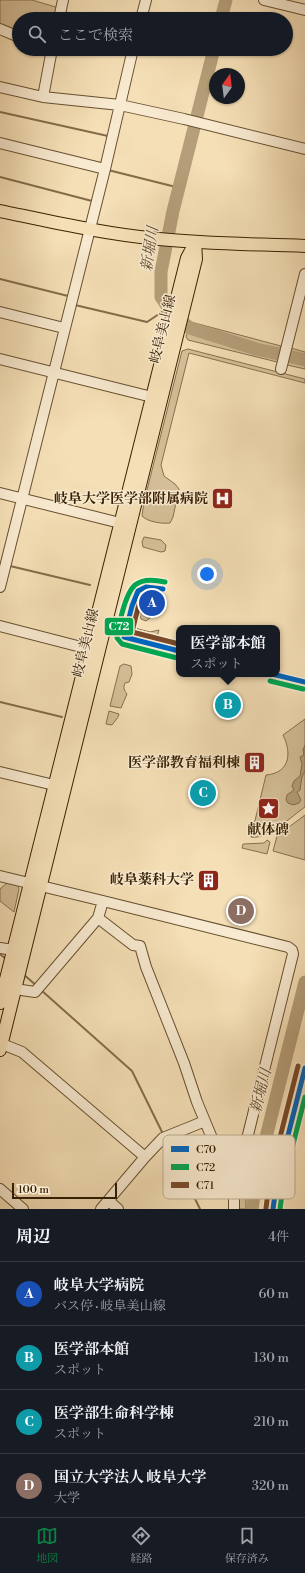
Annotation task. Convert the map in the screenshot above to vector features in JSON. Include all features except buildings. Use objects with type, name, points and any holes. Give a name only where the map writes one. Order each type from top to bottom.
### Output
[{"type":"main road","points":[[0,211],[89,229],[158,239],[195,242],[305,246]]},
{"type":"main road","name":"岐阜美山線","points":[[0,1003],[14,950],[36,884],[173,335],[179,309],[187,258],[195,242]]},
{"type":"main road","name":"岐阜美山線","points":[[1,1047],[15,989],[54,785],[89,648],[126,524],[152,397],[173,335]]},
{"type":"street","points":[[61,12],[64,0]]},
{"type":"street","points":[[143,12],[146,0]]},
{"type":"street","points":[[264,0],[305,10]]},
{"type":"street","points":[[0,29],[12,34]]},
{"type":"street","points":[[43,97],[51,56]]},
{"type":"street","points":[[0,587],[105,169],[131,56]]},
{"type":"street","points":[[0,87],[43,97],[120,105],[305,149]]},
{"type":"street","points":[[0,143],[105,169]]},
{"type":"street","points":[[281,369],[303,290],[305,274]]},
{"type":"street","points":[[0,312],[64,328]]},
{"type":"street","points":[[0,359],[152,397]]},
{"type":"street","points":[[0,493],[126,524]]},
{"type":"street","points":[[0,626],[89,648]]},
{"type":"street","points":[[0,772],[54,785]]},
{"type":"street","points":[[0,876],[288,947],[292,950],[293,954],[248,1135]]},
{"type":"street","points":[[15,989],[35,992],[98,918],[103,901]]},
{"type":"street","points":[[98,918],[133,945],[140,946],[146,967],[211,1135]]},
{"type":"street","points":[[0,948],[14,950]]},
{"type":"street","points":[[1,1047],[22,1052],[145,1157]]},
{"type":"street","points":[[171,1135],[205,1121]]},
{"type":"street","points":[[102,1209],[145,1157],[163,1139]]},
{"type":"street","points":[[0,1190],[23,1209]]},
{"type":"street","points":[[109,1201],[118,1209]]},
{"type":"shaded area","points":[[0,0],[32,0],[59,8],[58,12],[12,12],[12,31],[0,27]]},
{"type":"shaded area","points":[[191,322],[281,346],[278,351],[190,327]]},
{"type":"shaded area","points":[[188,330],[279,357],[277,362],[188,340],[186,337]]},
{"type":"shaded area","points":[[291,348],[305,352],[305,357],[290,354]]},
{"type":"shaded area","points":[[188,349],[305,379],[305,383],[189,353],[161,465],[164,476],[179,489],[173,517],[170,523],[155,522],[142,516],[144,502],[182,351]]},
{"type":"shaded area","points":[[289,359],[305,362],[305,369],[287,365]]},
{"type":"shaded area","points":[[144,537],[161,540],[166,545],[165,551],[161,552],[143,547],[142,542]]},
{"type":"shaded area","points":[[148,592],[153,592],[156,596],[150,618],[146,621],[141,619],[139,613],[145,614],[150,598],[143,595]]},
{"type":"shaded area","points":[[131,627],[150,632],[159,630],[156,640],[153,641],[133,635],[130,631]]},
{"type":"shaded area","points":[[124,664],[131,666],[132,674],[129,682],[125,683],[124,685],[124,689],[127,694],[121,708],[110,706],[120,666]]},
{"type":"shaded area","points":[[109,711],[119,714],[112,725],[106,724]]},
{"type":"shaded area","points":[[305,719],[305,807],[272,831],[257,837],[251,837],[266,775],[280,770],[287,761],[288,749],[283,735]]},
{"type":"shaded area","points":[[305,745],[305,771],[302,777],[300,790],[297,792],[301,800],[299,803],[293,805],[288,803],[286,800],[287,795],[294,790],[292,786],[294,781],[300,776],[302,764],[300,757],[304,755],[303,750]]},
{"type":"shaded area","points":[[305,815],[305,860],[273,851],[277,836]]},
{"type":"shaded area","points":[[267,840],[270,842],[267,854],[242,848],[243,844],[264,843]]},
{"type":"shaded area","points":[[8,882],[17,884],[19,889],[14,912],[0,901],[0,889]]},
{"type":"shaded area","points":[[238,1199],[246,1199],[246,1209],[239,1209]]},
{"type":"waterway","name":"新堀川","points":[[223,12],[226,0]]},
{"type":"waterway","name":"新堀川","points":[[212,56],[173,211],[161,272],[161,297],[173,315],[190,328],[256,349],[305,360]]},
{"type":"waterway","points":[[0,112],[108,136],[107,138]]},
{"type":"waterway","points":[[108,170],[180,188]]},
{"type":"waterway","points":[[0,177],[92,200]]},
{"type":"waterway","points":[[0,279],[68,296],[70,298]]},
{"type":"waterway","points":[[75,305],[147,322],[168,308]]},
{"type":"waterway","points":[[10,566],[90,585]]},
{"type":"waterway","points":[[0,702],[62,717]]},
{"type":"waterway","points":[[0,954],[7,960]]},
{"type":"waterway","points":[[23,974],[37,986]]},
{"type":"waterway","name":"新堀川","points":[[267,1135],[305,982]]},
{"type":"waterway","points":[[41,990],[132,1071],[163,1134]]},
{"type":"waterway","points":[[195,1199],[200,1209]]},
{"type":"waterway","name":"新堀川","points":[[252,1209],[254,1199]]},
{"type":"transit line","name":"C72","points":[[165,582],[147,580],[135,585],[127,596],[117,638],[122,644],[176,658]]},
{"type":"transit line","name":"C70","points":[[124,637],[132,606],[138,591],[146,587],[163,589]]},
{"type":"transit line","name":"C71","points":[[161,596],[150,594],[143,596],[138,608],[132,632],[176,643]]},
{"type":"transit line","name":"C70","points":[[124,637],[176,650]]},
{"type":"transit line","name":"C70","points":[[280,676],[305,682]]},
{"type":"transit line","name":"C72","points":[[270,681],[303,689]]},
{"type":"transit line","name":"C71","points":[[281,1135],[298,1066]]},
{"type":"transit line","name":"C70","points":[[288,1135],[305,1068]]},
{"type":"transit line","name":"C72","points":[[295,1137],[305,1097]]},
{"type":"transit line","name":"C71","points":[[266,1208],[267,1199]]},
{"type":"transit line","name":"C70","points":[[273,1209],[274,1199]]},
{"type":"transit line","name":"C72","points":[[280,1209],[281,1199]]},
{"type":"place","name":"岐阜大学医学部附属病院","points":[[223,499]]},
{"type":"place","name":"岐阜大学病院","points":[[152,603]]},
{"type":"place","name":"医学部本館","points":[[228,705]]},
{"type":"place","name":"医学部教育福利棟","points":[[255,763]]},
{"type":"place","name":"医学部生命科学棟","points":[[203,793]]},
{"type":"place","name":"献体碑","points":[[268,808]]},
{"type":"place","name":"岐阜薬科大学","points":[[209,880]]},
{"type":"place","name":"国立大学法人 岐阜大学","points":[[241,911]]}]
